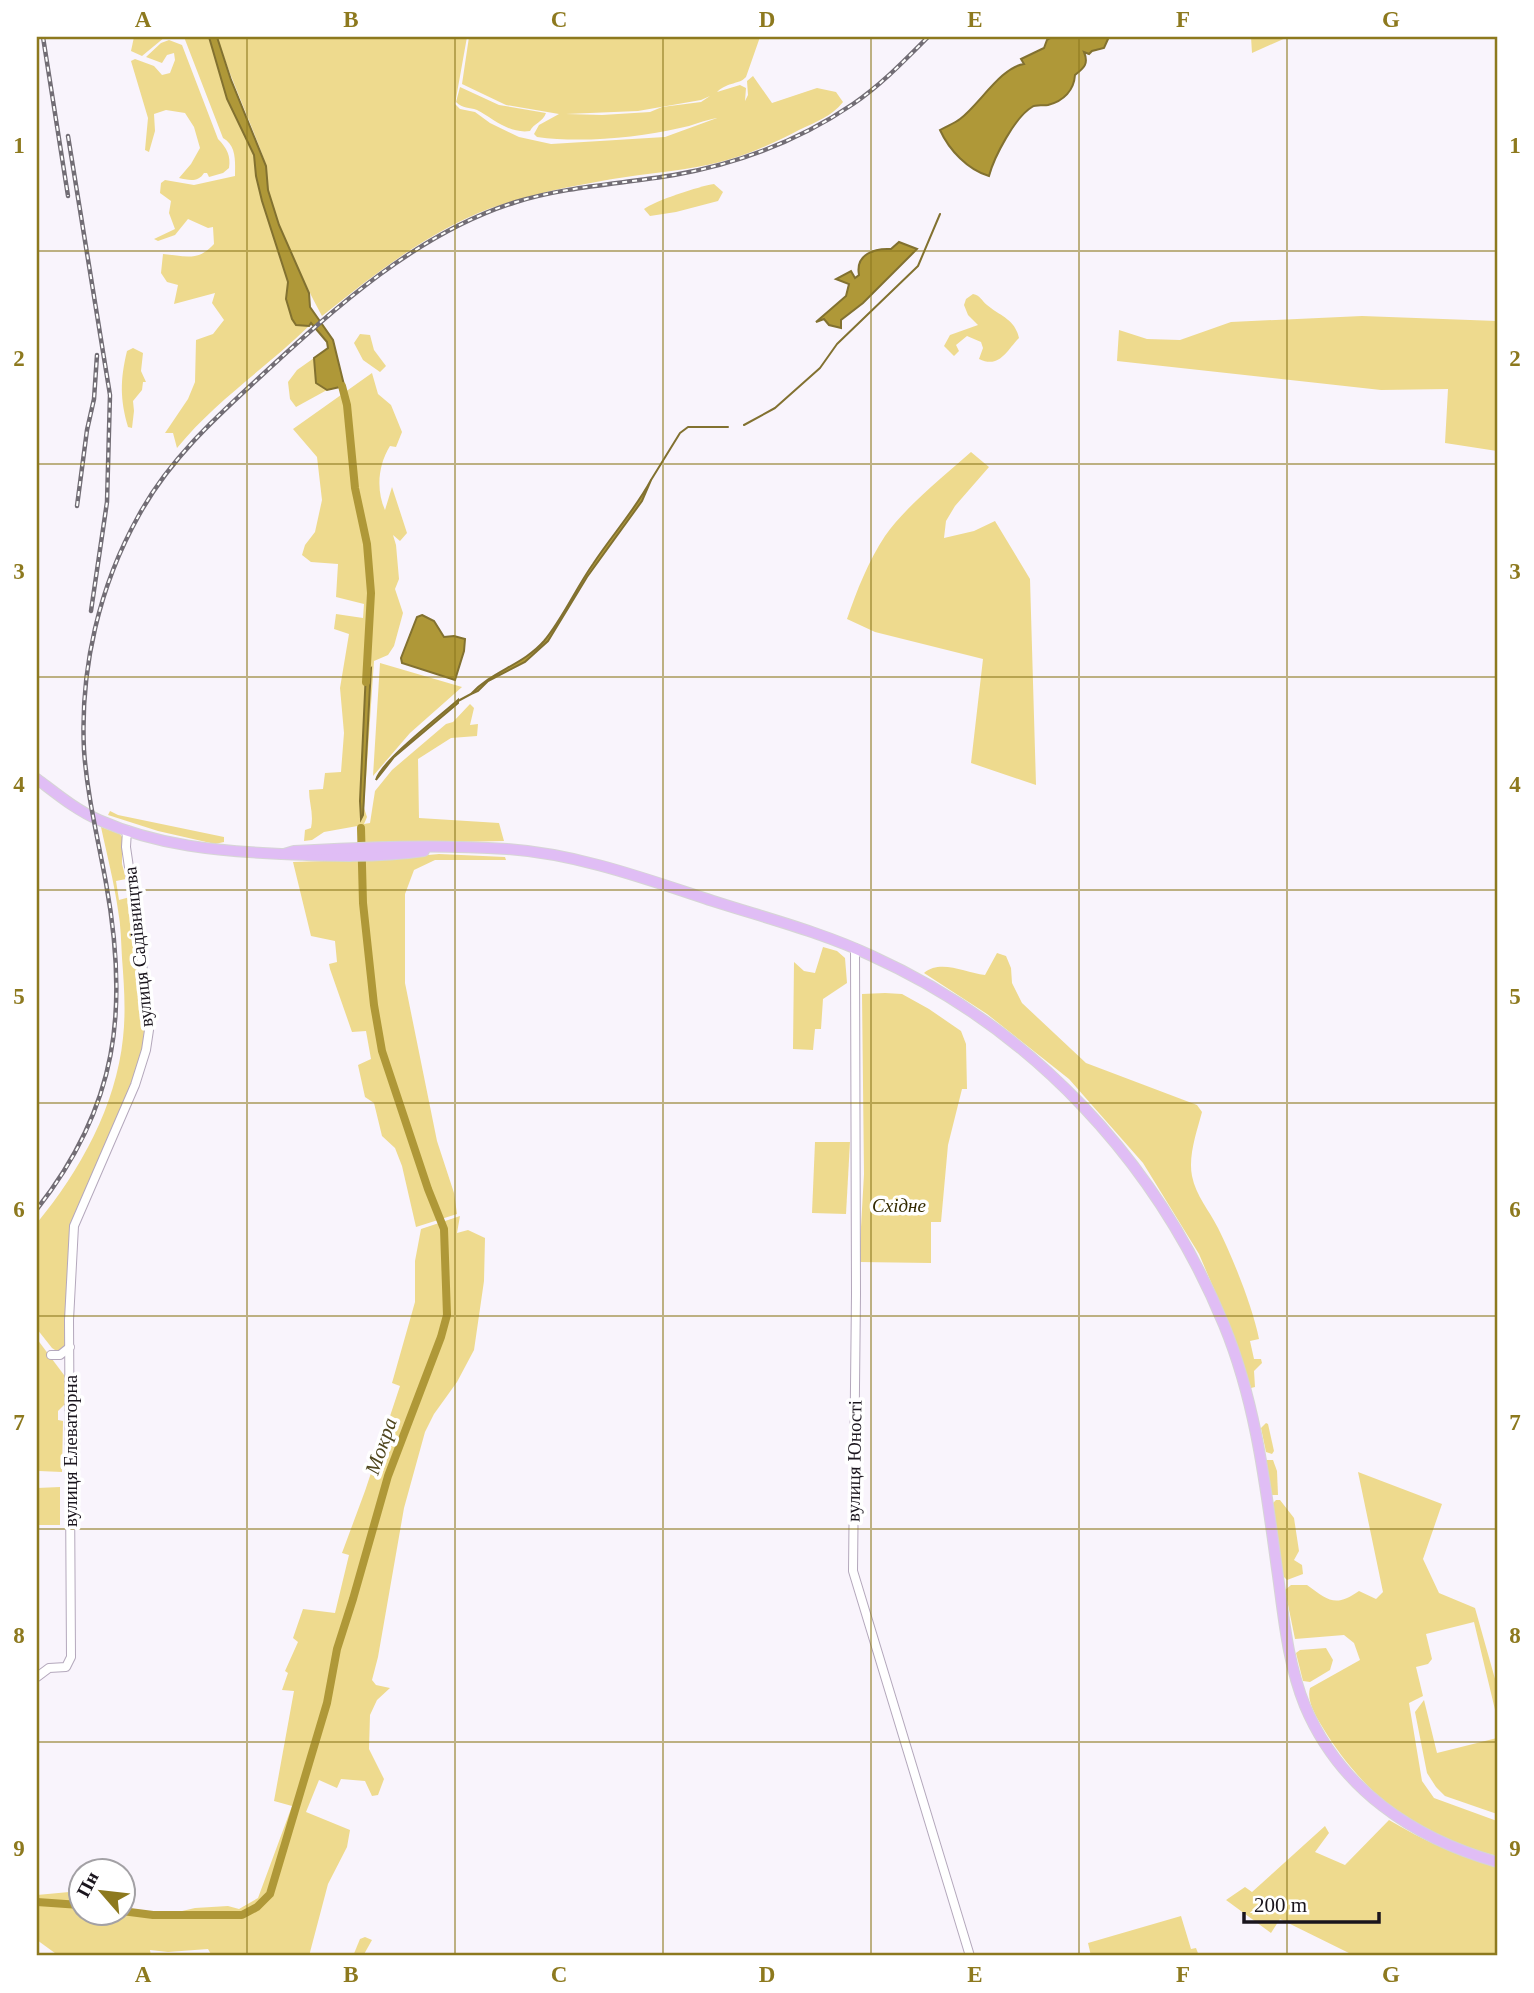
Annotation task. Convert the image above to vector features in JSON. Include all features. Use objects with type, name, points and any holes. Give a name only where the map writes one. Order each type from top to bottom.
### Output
[{"type":"highway","points":[[37,779],[81,811],[127,830],[186,846],[240,853],[284,854],[295,851],[333,853],[445,848],[510,849],[581,860],[794,926],[855,948],[932,987],[1009,1038],[1090,1111],[1142,1175],[1171,1219],[1196,1265],[1224,1326],[1237,1358],[1252,1416],[1268,1501],[1288,1647],[1300,1691],[1320,1736],[1351,1778],[1388,1812],[1451,1847],[1497,1862]]},
{"type":"street","name":"вулиця Садівництва","points":[[76,1218],[135,1085],[147,1040],[148,1009],[126,847],[127,830]]},
{"type":"street","name":"вулиця Юності","points":[[855,948],[856,1294],[853,1571],[971,1956]]},
{"type":"street","name":"вулиця Елеваторна","points":[[37,1677],[50,1668],[66,1667],[71,1657],[69,1347],[71,1270],[76,1218]]},
{"type":"street","points":[[51,1355],[60,1354],[69,1347]]},
{"type":"green space","points":[[134,37],[165,37],[142,56],[131,51]]},
{"type":"green space","points":[[184,37],[209,37],[227,99],[254,155],[262,201],[288,282],[286,299],[292,319],[297,325],[309,326],[224,400],[177,448],[173,433],[165,433],[188,399],[195,382],[196,340],[213,334],[224,320],[212,303],[215,293],[174,304],[178,285],[167,282],[161,273],[163,254],[197,256],[214,244],[213,227],[208,228],[188,219],[175,235],[158,241],[154,239],[175,229],[169,213],[171,201],[160,193],[161,183],[165,180],[194,185],[235,176],[233,150],[223,138]]},
{"type":"green space","points":[[217,37],[467,37],[455,104],[460,109],[475,112],[490,123],[519,137],[551,144],[665,137],[717,118],[663,132],[627,137],[571,140],[537,137],[534,134],[539,125],[559,114],[506,105],[462,84],[469,37],[760,37],[746,77],[717,92],[740,85],[746,88],[745,101],[748,95],[747,81],[753,76],[772,103],[817,88],[836,92],[843,102],[817,121],[761,148],[730,159],[697,167],[575,186],[491,208],[423,242],[322,316],[299,272],[280,226],[269,194],[265,162]],"holes":[[[710,96],[701,102],[662,107],[650,112],[566,114],[638,111]]]},
{"type":"green space","points":[[1251,37],[1288,37],[1252,53]]},
{"type":"green space","points":[[169,40],[182,45],[218,139],[228,152],[229,168],[223,173],[209,177],[204,173],[193,180],[179,178],[200,148],[194,127],[185,113],[166,110],[154,114],[155,131],[149,152],[145,150],[148,118],[131,61],[135,59],[154,66],[162,75],[170,73],[175,60],[174,53],[167,55],[162,63],[146,57],[161,43]]},
{"type":"green space","points":[[460,87],[499,105],[546,113],[530,131],[515,130],[456,102]]},
{"type":"green space","points":[[714,184],[723,192],[718,201],[650,216],[644,209],[678,194]]},
{"type":"green space","points":[[973,294],[1006,318],[1014,326],[1019,338],[1007,353],[992,362],[979,359],[983,348],[981,342],[967,336],[956,345],[959,351],[954,356],[944,346],[950,335],[978,325],[968,315],[964,305],[966,299]]},
{"type":"green space","points":[[1362,316],[1497,321],[1497,451],[1445,443],[1448,389],[1381,390],[1117,361],[1119,330],[1147,339],[1180,340],[1231,322]]},
{"type":"green space","points":[[360,334],[370,335],[374,350],[386,366],[380,372],[363,360],[354,343]]},
{"type":"green space","points":[[133,348],[143,353],[141,371],[146,382],[143,382],[142,390],[133,401],[132,428],[128,427],[122,389],[127,351]]},
{"type":"green space","points":[[314,358],[316,383],[327,390],[296,407],[290,399],[288,382],[297,370]]},
{"type":"green space","points":[[372,373],[378,394],[391,405],[402,432],[396,447],[390,446],[383,461],[380,494],[385,510],[392,487],[407,533],[400,541],[393,535],[399,579],[395,589],[403,613],[394,646],[388,655],[374,661],[364,808],[367,817],[364,824],[370,823],[375,791],[392,770],[446,724],[453,722],[470,704],[474,708],[470,725],[478,724],[477,736],[451,738],[418,759],[419,818],[499,823],[504,841],[363,844],[363,825],[324,832],[312,840],[304,841],[305,830],[311,828],[312,823],[309,790],[323,789],[325,773],[341,772],[344,733],[340,688],[349,634],[334,629],[336,614],[363,618],[364,604],[336,597],[338,564],[311,562],[302,555],[305,545],[315,532],[322,500],[317,457],[293,429]]},
{"type":"green space","points":[[971,452],[989,467],[955,506],[946,521],[944,538],[974,531],[995,521],[1030,579],[1036,785],[971,763],[983,659],[875,632],[847,619],[863,576],[893,525]]},
{"type":"green space","points":[[380,663],[462,687],[410,733],[373,776]]},
{"type":"green space","points":[[110,811],[118,815],[224,837],[224,842],[215,844],[158,831],[108,815]]},
{"type":"green space","points":[[101,827],[122,837],[122,864],[126,879],[116,881],[119,900],[130,897],[143,984],[144,1027],[138,1070],[78,1210],[66,1344],[64,1349],[58,1352],[37,1329],[37,1223],[68,1182],[94,1136],[113,1088],[124,1028],[120,922]]},
{"type":"green space","points":[[439,854],[505,857],[506,860],[435,860],[414,870],[405,894],[405,983],[437,1141],[454,1193],[457,1214],[416,1227],[402,1166],[395,1148],[382,1136],[374,1103],[365,1097],[358,1065],[371,1059],[366,1031],[352,1032],[329,964],[337,962],[335,941],[311,936],[293,862]]},
{"type":"green space","points":[[823,947],[837,951],[845,958],[847,983],[823,999],[821,1029],[815,1029],[813,1050],[793,1049],[794,962],[804,971],[815,973]]},
{"type":"green space","points":[[997,953],[1006,956],[1011,968],[1012,983],[1022,1003],[1086,1063],[1197,1105],[1202,1112],[1192,1152],[1192,1176],[1230,1254],[1252,1313],[1259,1339],[1250,1341],[1254,1359],[1261,1359],[1262,1363],[1254,1371],[1255,1387],[1251,1388],[1225,1315],[1199,1254],[1143,1163],[1069,1079],[987,1014],[924,973],[945,967],[985,975]]},
{"type":"green space","name":"Східне","points":[[862,994],[902,994],[929,1009],[961,1031],[966,1044],[967,1089],[962,1089],[948,1145],[941,1222],[931,1222],[931,1263],[859,1262],[864,1174]]},
{"type":"green space","points":[[815,1142],[850,1142],[846,1214],[812,1213]]},
{"type":"green space","points":[[460,1216],[457,1233],[468,1230],[485,1238],[484,1281],[474,1350],[425,1432],[404,1508],[372,1680],[376,1685],[390,1688],[377,1700],[370,1715],[369,1749],[384,1779],[378,1795],[372,1796],[365,1781],[341,1779],[337,1788],[319,1780],[306,1812],[350,1830],[347,1847],[328,1884],[309,1956],[212,1956],[208,1949],[168,1952],[150,1950],[151,1956],[59,1956],[37,1940],[37,1895],[66,1892],[66,1926],[136,1926],[136,1916],[152,1918],[195,1908],[228,1906],[239,1909],[258,1898],[292,1806],[274,1801],[294,1691],[282,1690],[288,1673],[285,1671],[298,1642],[293,1638],[303,1609],[335,1613],[349,1555],[342,1553],[400,1386],[392,1383],[415,1302],[415,1261],[421,1229]]},
{"type":"green space","points":[[37,1339],[67,1379],[66,1403],[58,1411],[58,1420],[63,1421],[62,1472],[39,1471]]},
{"type":"green space","points":[[1266,1423],[1274,1451],[1272,1454],[1266,1452],[1261,1428]]},
{"type":"green space","points":[[1267,1460],[1273,1460],[1277,1471],[1278,1495],[1272,1495]]},
{"type":"green space","points":[[1358,1472],[1442,1504],[1423,1559],[1439,1593],[1475,1608],[1497,1686],[1497,1718],[1474,1622],[1426,1634],[1432,1659],[1428,1664],[1416,1667],[1423,1696],[1409,1703],[1422,1781],[1434,1798],[1497,1821],[1497,1856],[1440,1838],[1405,1818],[1389,1805],[1346,1761],[1323,1728],[1311,1704],[1310,1688],[1360,1660],[1354,1643],[1344,1635],[1295,1639],[1285,1590],[1291,1585],[1307,1585],[1326,1598],[1338,1601],[1359,1591],[1376,1599],[1383,1592]]},
{"type":"green space","points":[[60,1487],[60,1525],[38,1525],[37,1488]]},
{"type":"green space","points":[[1280,1500],[1294,1518],[1299,1551],[1294,1560],[1302,1565],[1303,1574],[1287,1580],[1283,1576],[1273,1503]]},
{"type":"green space","points":[[1326,1648],[1333,1660],[1330,1670],[1310,1682],[1303,1681],[1296,1653],[1300,1650]]},
{"type":"green space","points":[[1424,1700],[1437,1753],[1497,1738],[1497,1814],[1445,1796],[1427,1773],[1415,1712]]},
{"type":"green space","points":[[1389,1820],[1442,1847],[1497,1867],[1497,1956],[1355,1956],[1280,1919],[1271,1933],[1226,1900],[1245,1887],[1252,1892],[1325,1826],[1329,1833],[1315,1852],[1345,1865]]},
{"type":"green space","points":[[1181,1916],[1191,1949],[1196,1948],[1199,1956],[1091,1956],[1088,1943]]},
{"type":"green space","points":[[365,1937],[372,1940],[363,1956],[353,1956],[360,1939]]},
{"type":"shaded area","points":[[209,37],[217,37],[231,80],[266,166],[268,190],[279,225],[309,293],[310,307],[333,340],[346,393],[344,396],[340,387],[327,390],[316,383],[314,358],[328,348],[327,342],[311,323],[309,326],[296,325],[292,319],[286,299],[288,282],[262,201],[254,155],[227,99]]},
{"type":"shaded area","points":[[1052,37],[1108,39],[1104,48],[1089,54],[1084,52],[1085,65],[1075,75],[1073,85],[1063,98],[1048,105],[1034,106],[1025,112],[1000,148],[989,176],[981,173],[954,152],[940,130],[960,119],[1007,72],[1024,64],[1021,59],[1044,48],[1047,40]]},
{"type":"shaded area","points":[[899,242],[917,249],[863,303],[841,320],[841,328],[829,325],[824,319],[816,322],[846,296],[849,284],[836,279],[851,271],[855,278],[859,275],[863,257],[873,251],[891,249]]},
{"type":"shaded area","points":[[651,480],[642,501],[587,577],[548,641],[525,662],[488,681],[471,694],[488,679],[527,656],[544,641]]},
{"type":"shaded area","points":[[422,615],[434,621],[444,637],[465,639],[455,680],[402,663],[401,658],[417,617]]},
{"type":"shaded area","points":[[371,668],[363,815],[361,819],[366,671]]},
{"type":"shaded area","points":[[458,700],[458,703],[394,757],[376,780],[380,772],[399,751]]},
{"type":"waterway","points":[[744,425],[775,408],[820,368],[837,344],[918,266],[940,214]]},
{"type":"waterway","points":[[342,386],[347,405],[355,488],[367,544],[371,593],[366,682]]},
{"type":"waterway","points":[[651,480],[680,433],[688,427],[728,427]]},
{"type":"waterway","points":[[458,701],[471,694]]},
{"type":"waterway","name":"Мокра","points":[[136,1913],[242,1915],[257,1907],[270,1894],[327,1703],[337,1649],[388,1476],[447,1315],[444,1229],[382,1051],[363,903],[361,828]]},
{"type":"waterway","name":"Мокра","points":[[37,1902],[66,1904]]},
{"type":"railway","points":[[43,37],[68,196]]},
{"type":"railway","points":[[37,1209],[64,1171],[85,1132],[100,1094],[110,1055],[116,1015],[113,929],[85,767],[85,689],[95,629],[113,570],[139,515],[164,476],[210,424],[319,324],[380,275],[445,233],[516,202],[575,189],[698,170],[767,149],[812,129],[853,104],[883,81],[928,37]]},
{"type":"railway","points":[[68,136],[110,395],[107,502],[91,611]]},
{"type":"railway","points":[[77,506],[94,399],[97,355]]}]
